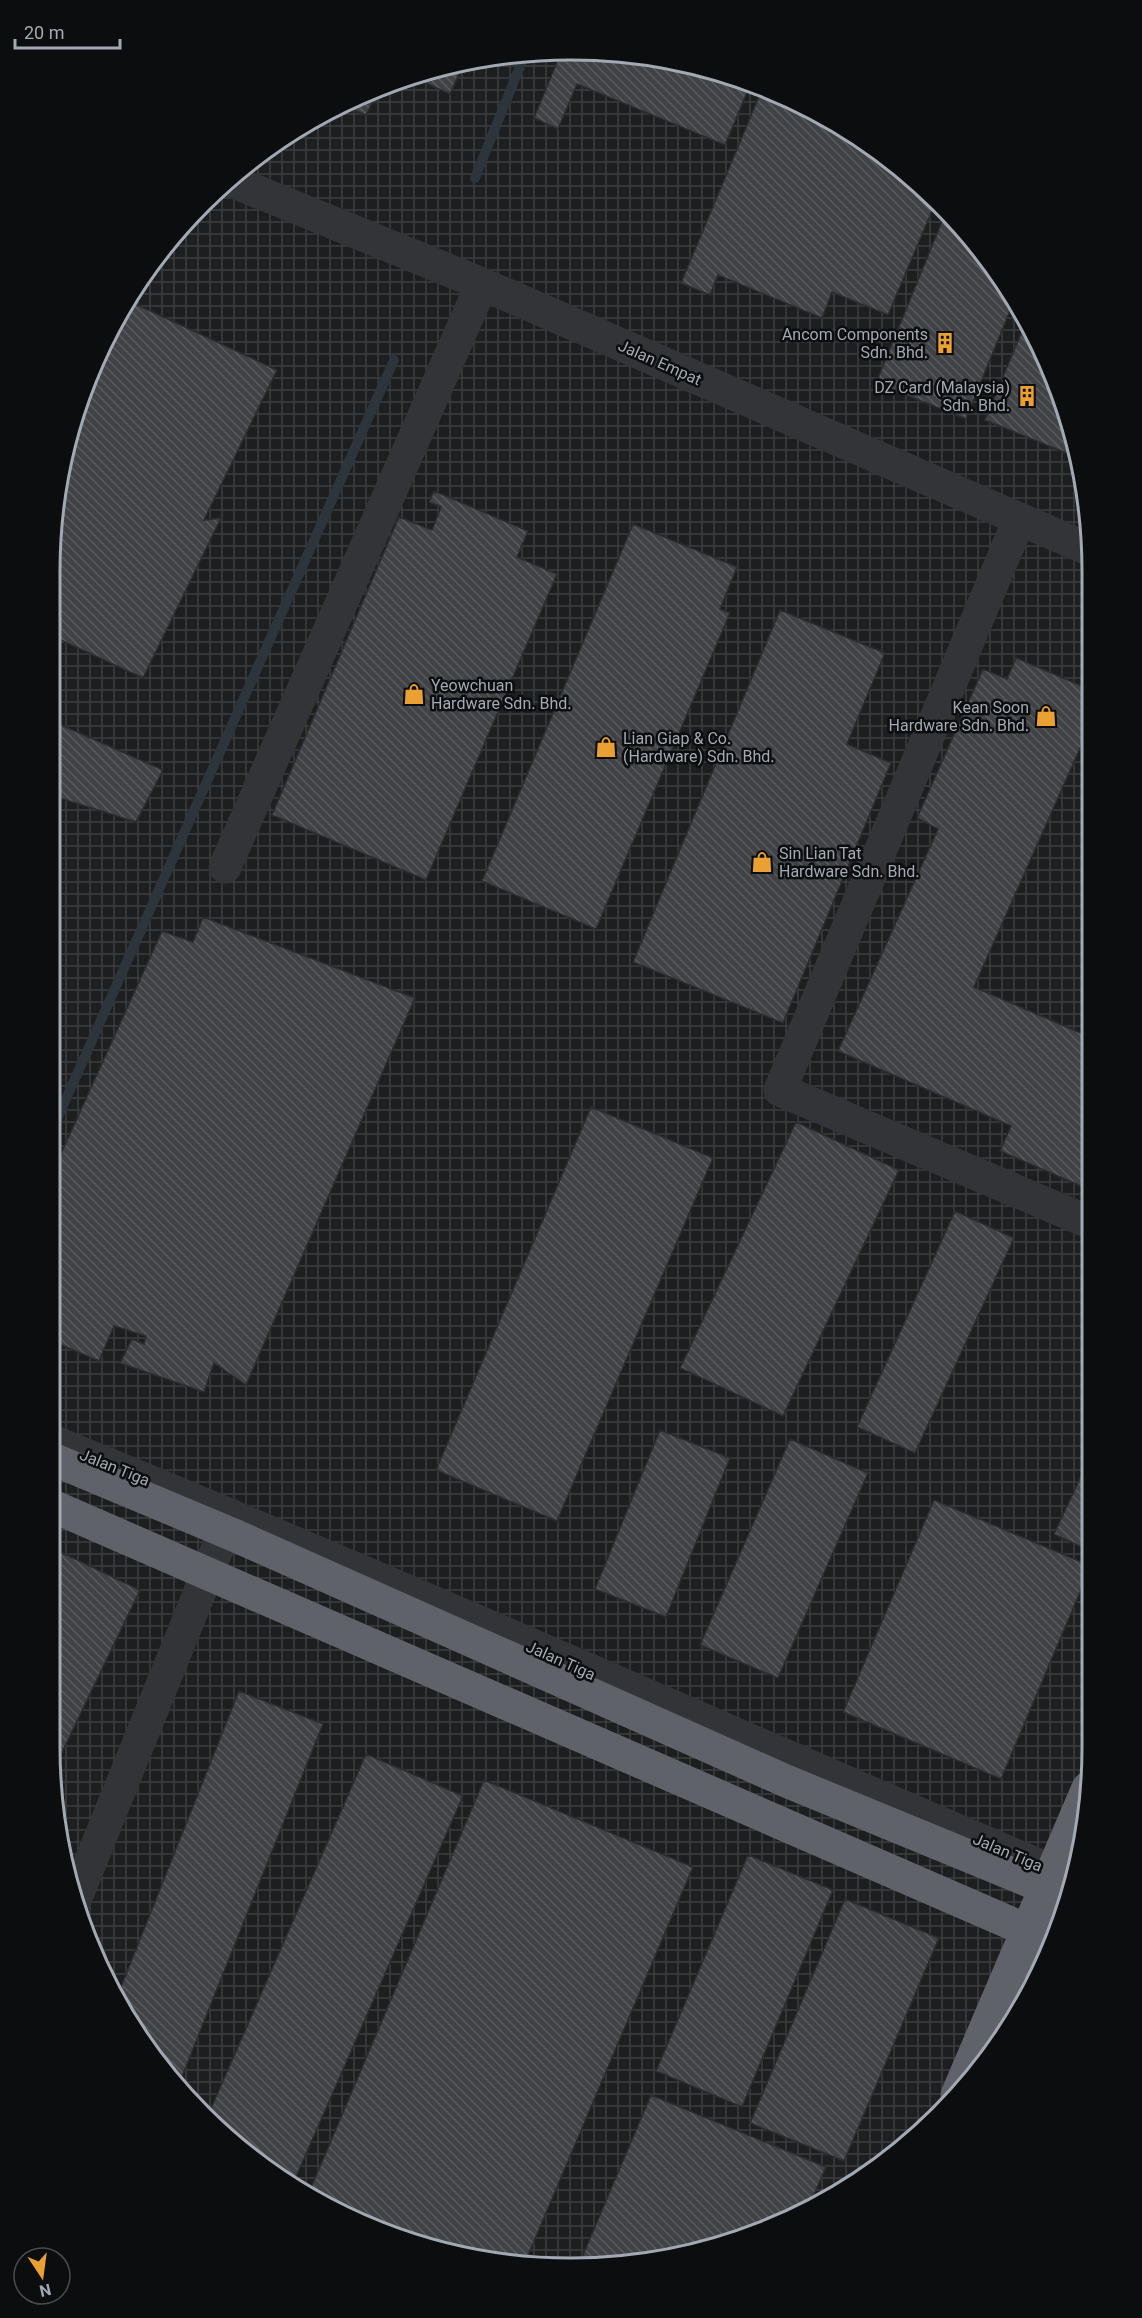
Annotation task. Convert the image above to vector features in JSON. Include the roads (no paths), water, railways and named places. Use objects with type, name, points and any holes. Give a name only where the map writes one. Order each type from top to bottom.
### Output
[{"type":"highway","points":[[60,1462],[236,1536],[786,1780],[1060,1895]]},
{"type":"highway","points":[[60,1509],[1045,1938]]},
{"type":"highway","points":[[969,2066],[1078,1811]]},
{"type":"street","name":"Jalan Empat","points":[[238,184],[483,284],[1081,546]]},
{"type":"street","points":[[225,867],[483,284]]},
{"type":"street","points":[[1019,520],[780,1090],[1082,1219]]},
{"type":"street","name":"Jalan Tiga","points":[[60,1444],[231,1515],[681,1713],[1065,1877]]},
{"type":"street","points":[[80,1888],[231,1515]]},
{"type":"street","points":[[60,1522],[1042,1946]]},
{"type":"waterway","points":[[475,178],[522,62]]},
{"type":"waterway","points":[[60,1112],[394,360]]},
{"type":"place","name":"Ancom Components Sdn. Bhd.","points":[[945,343]]},
{"type":"place","name":"DZ Card (Malaysia) Sdn. Bhd.","points":[[1027,396]]},
{"type":"place","name":"Yeowchuan Hardware Sdn. Bhd.","points":[[414,694]]},
{"type":"place","name":"Kean Soon Hardware Sdn. Bhd.","points":[[1046,716]]},
{"type":"place","name":"Lian Giap & Co. (Hardware) Sdn. Bhd.","points":[[606,747]]},
{"type":"place","name":"Sin Lian Tat Hardware Sdn. Bhd.","points":[[762,862]]}]
